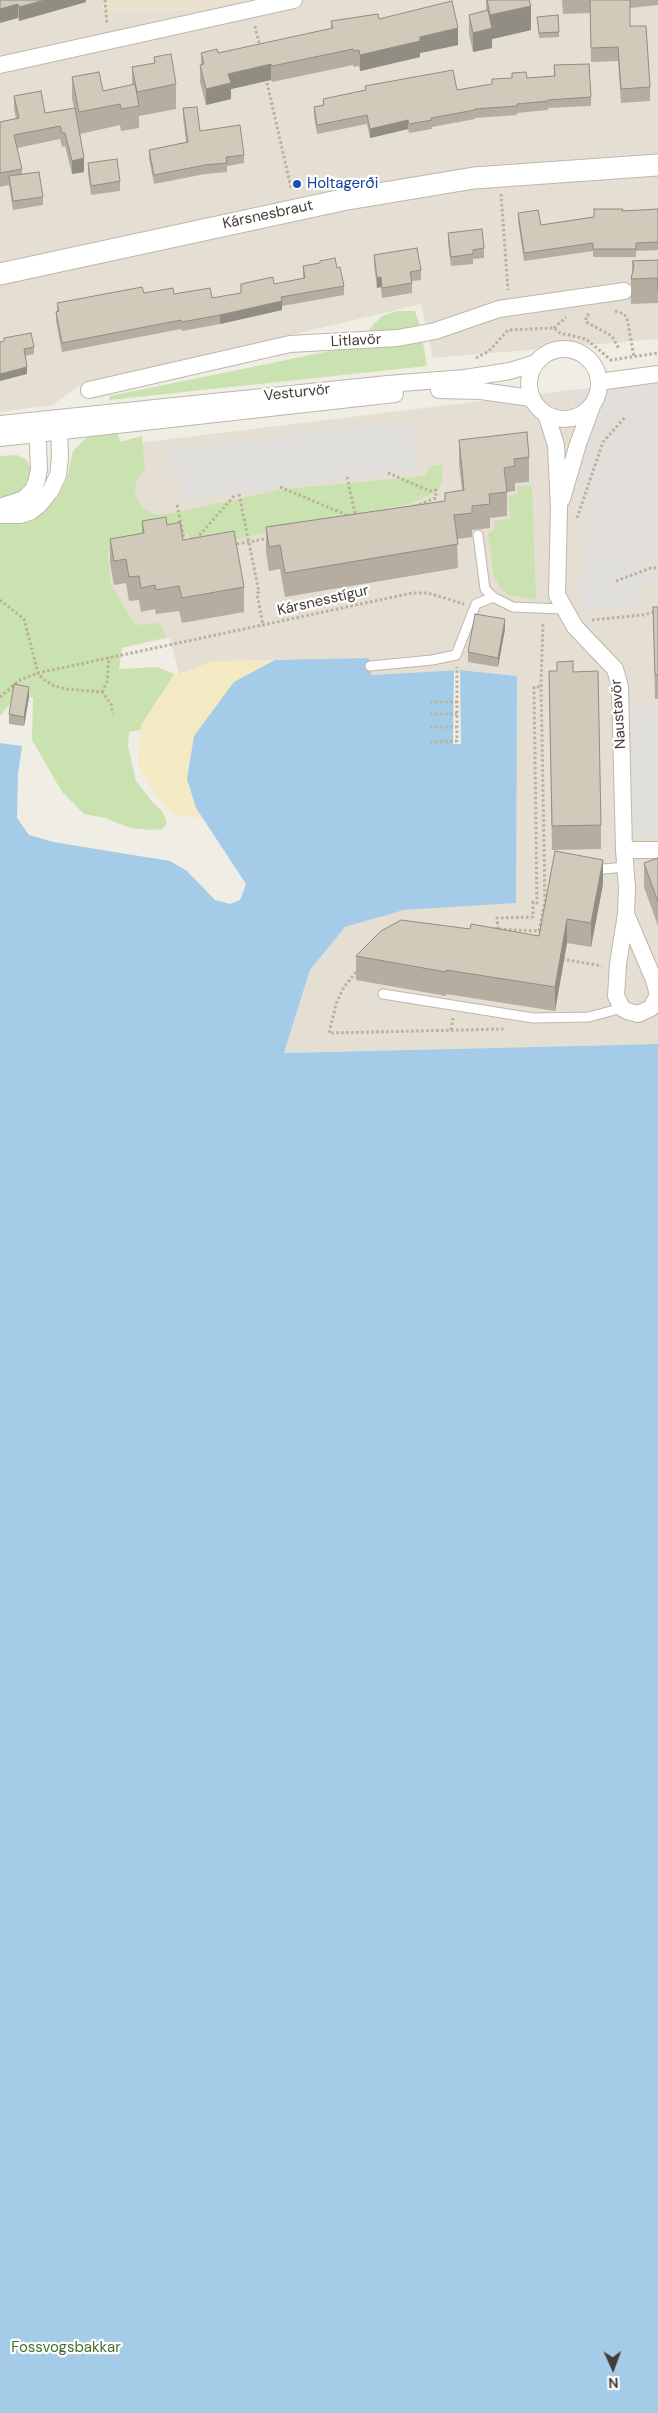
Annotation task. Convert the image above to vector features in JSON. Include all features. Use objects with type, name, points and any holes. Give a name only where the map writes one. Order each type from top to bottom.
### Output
[{"type":"street","points":[[0,65],[294,0]]},
{"type":"street","name":"Kársnesbraut","points":[[0,274],[342,200],[482,177],[658,165]]},
{"type":"street","name":"Litlavör","points":[[89,390],[290,344],[365,342],[398,338],[443,328],[499,310],[624,291]]},
{"type":"street","points":[[571,350],[582,354],[590,361],[596,371],[599,382],[594,402],[578,416],[567,419],[556,418],[546,414],[531,398],[528,380],[535,363],[549,352],[571,350]]},
{"type":"street","name":"Vesturvör","points":[[0,438],[37,428],[59,425],[465,378],[510,371],[535,363]]},
{"type":"street","points":[[599,382],[658,374]]},
{"type":"street","name":"Vesturvör","points":[[59,425],[428,391],[481,391],[531,398]]},
{"type":"street","name":"Naustavör","points":[[559,508],[578,444],[594,402]]},
{"type":"street","name":"Naustavör","points":[[546,414],[556,445],[559,508],[555,580],[557,594],[615,669],[620,687],[626,914],[616,996],[622,1008],[632,1013],[645,1012],[656,1002],[658,995],[654,980],[626,914]]},
{"type":"street","name":"Vesturvör","points":[[0,424],[37,428]]},
{"type":"street","points":[[0,515],[20,515],[30,512],[39,505],[51,490],[58,475],[60,458],[59,425]]},
{"type":"street","points":[[0,507],[24,499],[33,490],[38,480],[37,428]]},
{"type":"street","points":[[624,850],[658,850]]},
{"type":"lane","points":[[478,535],[485,588],[493,597],[513,607],[574,615]]},
{"type":"lane","points":[[370,666],[432,660],[456,655],[476,604],[493,597]]},
{"type":"lane","points":[[580,869],[626,868]]},
{"type":"lane","points":[[383,994],[533,1018],[589,1017],[622,1008]]},
{"type":"path","points":[[105,0],[108,42]]},
{"type":"path","points":[[255,26],[261,54]]},
{"type":"path","points":[[266,74],[291,188]]},
{"type":"path","points":[[501,193],[509,298]]},
{"type":"path","points":[[608,312],[620,312],[627,318],[634,358]]},
{"type":"path","points":[[591,314],[586,316],[586,322],[612,336],[619,349]]},
{"type":"path","points":[[575,525],[603,442],[626,416]]},
{"type":"path","points":[[388,473],[430,491],[436,490],[436,498],[410,508]]},
{"type":"path","points":[[347,477],[357,524]]},
{"type":"path","points":[[280,487],[356,520]]},
{"type":"path","points":[[177,506],[186,550],[237,495],[249,542],[263,626]]},
{"type":"path","points":[[222,547],[278,536]]},
{"type":"path","points":[[616,581],[651,568],[658,568]]},
{"type":"path","name":"Kársnesstígur","points":[[0,696],[20,680],[38,672],[412,593],[435,595],[474,608]]},
{"type":"path","points":[[0,600],[24,619],[38,672],[54,686],[102,692],[111,704],[113,714]]},
{"type":"path","points":[[537,622],[543,623],[574,615],[590,621],[643,615],[658,611]]},
{"type":"path","points":[[540,936],[539,931],[545,901],[543,623]]},
{"type":"path","points":[[102,692],[107,682],[109,658]]},
{"type":"path","points":[[430,742],[457,741],[457,670]]},
{"type":"path","points":[[498,929],[497,918],[534,918],[533,902],[537,903],[534,687],[542,687]]},
{"type":"path","points":[[430,702],[457,702]]},
{"type":"path","points":[[430,714],[457,714]]},
{"type":"path","points":[[430,727],[457,727]]},
{"type":"path","points":[[488,928],[539,931]]},
{"type":"path","points":[[555,958],[618,968]]},
{"type":"path","points":[[451,1030],[455,1006]]},
{"type":"shaded area","points":[[0,0],[103,0],[103,11],[201,10],[248,0],[658,0],[658,339],[433,358],[421,304],[78,386],[53,405],[0,412]]},
{"type":"shaded area","points":[[103,0],[248,0],[201,10],[103,11]]},
{"type":"shaded area","points":[[658,382],[658,585],[582,581],[571,390]]},
{"type":"shaded area","points":[[571,390],[582,581],[658,585],[658,1044],[284,1053],[310,970],[345,927],[404,910],[515,903],[517,676],[460,670],[370,675],[369,658],[194,736],[170,638],[119,648],[73,451]]},
{"type":"shaded area","points":[[411,420],[418,470],[183,500],[179,472],[171,472],[168,451]]},
{"type":"shaded area","points":[[639,556],[642,564],[643,603],[626,608],[588,608],[580,603],[578,590],[582,566],[589,567],[592,559],[598,557]]},
{"type":"shaded area","points":[[632,706],[658,706],[658,834],[634,835]]},
{"type":"green space","points":[[398,311],[415,311],[420,325],[427,366],[109,400],[110,396],[345,348],[363,341],[370,328],[382,316]]},
{"type":"green space","points":[[117,430],[120,442],[142,436],[145,469],[136,481],[135,495],[142,508],[154,514],[168,514],[285,489],[425,476],[429,467],[442,464],[442,482],[435,493],[408,504],[192,548],[188,533],[139,542],[140,547],[107,552],[111,585],[135,625],[160,623],[166,637],[122,648],[119,669],[157,667],[174,674],[144,729],[129,732],[128,746],[136,781],[153,803],[162,811],[167,822],[163,829],[130,828],[105,818],[84,814],[62,792],[32,740],[33,698],[18,694],[0,716],[0,521],[22,523],[41,514],[58,496],[67,478],[73,451],[86,438]]},
{"type":"green space","points":[[17,455],[27,460],[31,470],[29,485],[17,497],[0,501],[0,456]]},
{"type":"green space","points":[[532,485],[536,600],[509,595],[501,589],[494,576],[488,534],[494,530],[494,521],[510,519],[508,496],[518,494],[517,486]]},
{"type":"sand","points":[[275,660],[234,682],[196,808],[202,818],[176,815],[155,796],[138,764],[141,725],[173,676],[213,661]]},
{"type":"water","points":[[369,658],[371,675],[460,670],[517,676],[516,903],[404,910],[345,927],[310,970],[284,1053],[658,1044],[658,2413],[0,2413],[0,743],[22,746],[18,774],[17,818],[29,835],[53,842],[170,861],[187,871],[215,900],[230,904],[240,900],[246,884],[196,808],[187,779],[194,736],[234,682],[275,660]]},
{"type":"pier","points":[[460,670],[461,744],[453,744],[454,671]]},
{"type":"building","points":[[0,0],[45,0],[19,7],[18,4],[0,9]]},
{"type":"building","points":[[487,0],[529,0],[531,6],[490,15]]},
{"type":"building","points":[[590,0],[630,0],[630,26],[646,26],[650,87],[621,89],[618,47],[591,48]]},
{"type":"building","points":[[452,1],[458,28],[420,37],[420,41],[360,55],[359,50],[354,51],[353,49],[228,74],[231,83],[206,89],[200,65],[204,64],[201,53],[217,49],[218,53],[333,28],[331,21],[378,14],[379,19]]},
{"type":"building","points":[[488,10],[492,28],[473,33],[469,15]]},
{"type":"building","points":[[558,15],[559,32],[539,33],[537,17]]},
{"type":"building","points":[[171,54],[176,84],[137,92],[132,67],[155,63],[154,57]]},
{"type":"building","points":[[589,64],[591,97],[475,109],[431,118],[432,120],[409,124],[408,120],[370,129],[367,115],[317,125],[314,107],[324,105],[323,99],[366,90],[365,86],[453,70],[457,90],[492,84],[492,79],[512,78],[512,73],[526,72],[527,78],[555,76],[554,65]]},
{"type":"building","points":[[99,72],[103,91],[135,84],[139,106],[121,109],[120,104],[79,112],[72,77]]},
{"type":"building","points":[[41,91],[45,113],[75,108],[84,158],[72,161],[65,133],[62,133],[60,126],[14,135],[22,169],[0,173],[0,122],[19,118],[14,96]]},
{"type":"building","points":[[197,107],[200,131],[240,125],[244,155],[226,157],[227,163],[205,165],[154,175],[149,150],[188,142],[183,108]]},
{"type":"building","points":[[117,159],[120,181],[91,186],[88,163]]},
{"type":"building","points":[[39,172],[43,197],[13,201],[9,176]]},
{"type":"building","points":[[594,209],[623,209],[622,211],[658,209],[658,242],[636,243],[636,249],[593,249],[593,243],[524,253],[518,213],[538,210],[541,225],[594,217]]},
{"type":"building","points":[[482,229],[484,248],[473,250],[473,254],[451,257],[448,233]]},
{"type":"building","points":[[417,248],[421,270],[410,272],[412,283],[382,288],[381,277],[377,278],[374,255]]},
{"type":"building","points":[[335,258],[337,268],[340,267],[344,286],[281,297],[282,301],[220,315],[182,322],[181,320],[62,343],[56,312],[59,311],[57,303],[142,287],[144,293],[173,288],[174,294],[210,288],[212,298],[241,293],[241,284],[273,277],[274,284],[305,278],[303,266]]},
{"type":"building","points":[[658,260],[658,278],[631,279],[634,266],[632,261]]},
{"type":"building","points":[[31,333],[34,347],[24,349],[27,367],[0,374],[0,342],[4,341],[4,338]]},
{"type":"building","points":[[527,432],[529,457],[514,459],[515,466],[504,468],[507,492],[489,494],[490,504],[472,506],[472,513],[454,515],[458,544],[285,573],[280,545],[269,547],[266,527],[445,501],[445,493],[464,490],[459,440]]},
{"type":"building","points":[[166,517],[167,525],[180,522],[183,540],[234,531],[244,587],[182,598],[179,586],[156,590],[155,585],[141,588],[139,576],[129,577],[126,559],[114,561],[110,539],[144,533],[142,521]]},
{"type":"building","points":[[653,607],[658,607],[658,675],[655,675]]},
{"type":"building","points":[[475,614],[505,619],[498,658],[468,652]]},
{"type":"building","points":[[573,661],[573,672],[598,671],[601,825],[552,826],[549,671],[557,671],[557,662]]},
{"type":"building","points":[[14,684],[29,687],[24,717],[9,714]]},
{"type":"building","points":[[555,851],[603,860],[591,923],[567,919],[555,987],[446,970],[446,972],[356,956],[381,931],[401,920],[470,929],[471,924],[539,936]]},
{"type":"building","points":[[658,858],[658,902],[644,863]]},
{"type":"place","name":"Holtagerði","points":[[297,184]]},
{"type":"park label","name":"Fossvogsbakkar","points":[[66,2348]]}]
